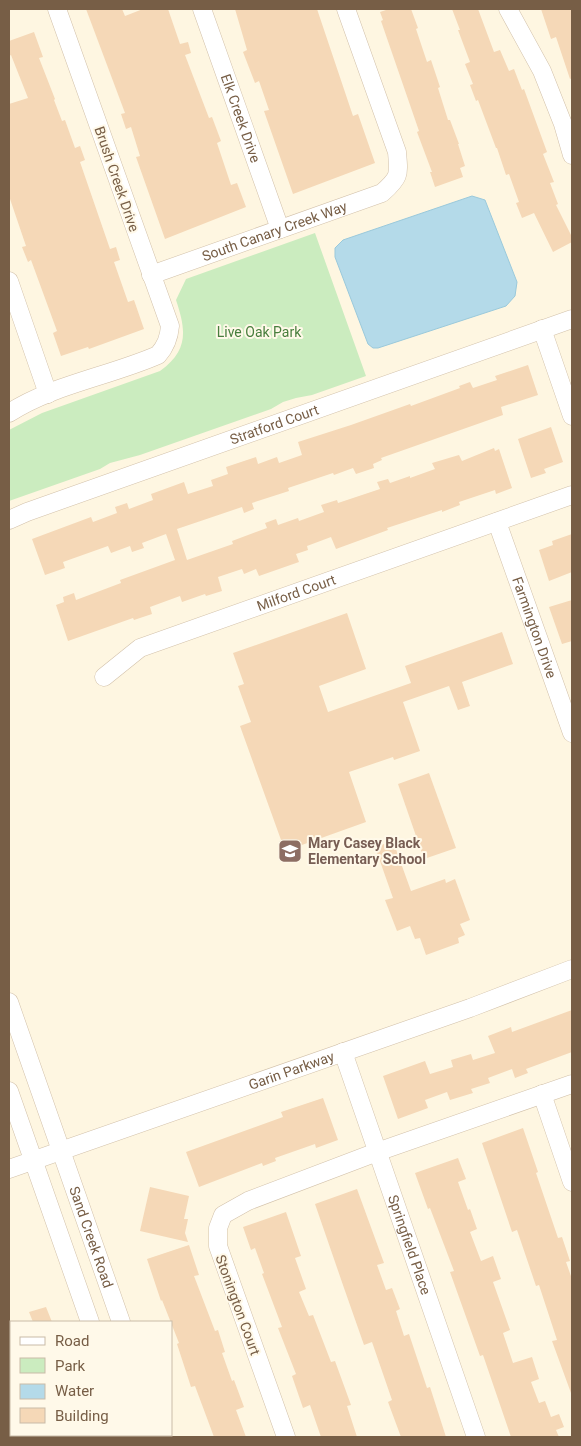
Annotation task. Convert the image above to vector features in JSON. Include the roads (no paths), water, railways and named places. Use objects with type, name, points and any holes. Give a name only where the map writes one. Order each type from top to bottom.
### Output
[{"type":"street","name":"Brush Creek Drive","points":[[48,394],[158,355],[169,338],[170,326],[57,9]]},
{"type":"street","name":"Elk Creek Drive","points":[[202,9],[280,229]]},
{"type":"street","name":"South Canary Creek Way","points":[[151,275],[382,193],[395,181],[398,171],[397,152],[346,9]]},
{"type":"street","points":[[508,9],[542,72],[563,124],[572,155]]},
{"type":"street","points":[[9,282],[48,394],[9,413]]},
{"type":"street","name":"Stratford Court","points":[[9,520],[572,319]]},
{"type":"street","points":[[542,329],[572,416]]},
{"type":"street","name":"Milford Court","points":[[104,677],[140,648],[572,495]]},
{"type":"street","name":"Farmington Drive","points":[[497,522],[572,733]]},
{"type":"street","name":"Garin Parkway","points":[[9,1169],[470,1008],[572,969]]},
{"type":"street","name":"Sand Creek Road","points":[[9,1002],[121,1321]]},
{"type":"street","name":"Springfield Place","points":[[343,1052],[476,1437]]},
{"type":"street","name":"Stonington Court","points":[[286,1437],[218,1246],[218,1228],[223,1215],[248,1201],[377,1152],[572,1084]]},
{"type":"street","name":"Sand Creek Road","points":[[9,1091],[90,1321]]},
{"type":"street","points":[[542,1094],[572,1182]]},
{"type":"water","points":[[472,196],[485,200],[517,282],[515,296],[506,306],[378,348],[373,348],[368,344],[335,257],[335,248],[343,240]]},
{"type":"place","name":"Mary Casey Black Elementary School","points":[[290,851]]},
{"type":"park label","name":"Live Oak Park","points":[[259,332]]}]
